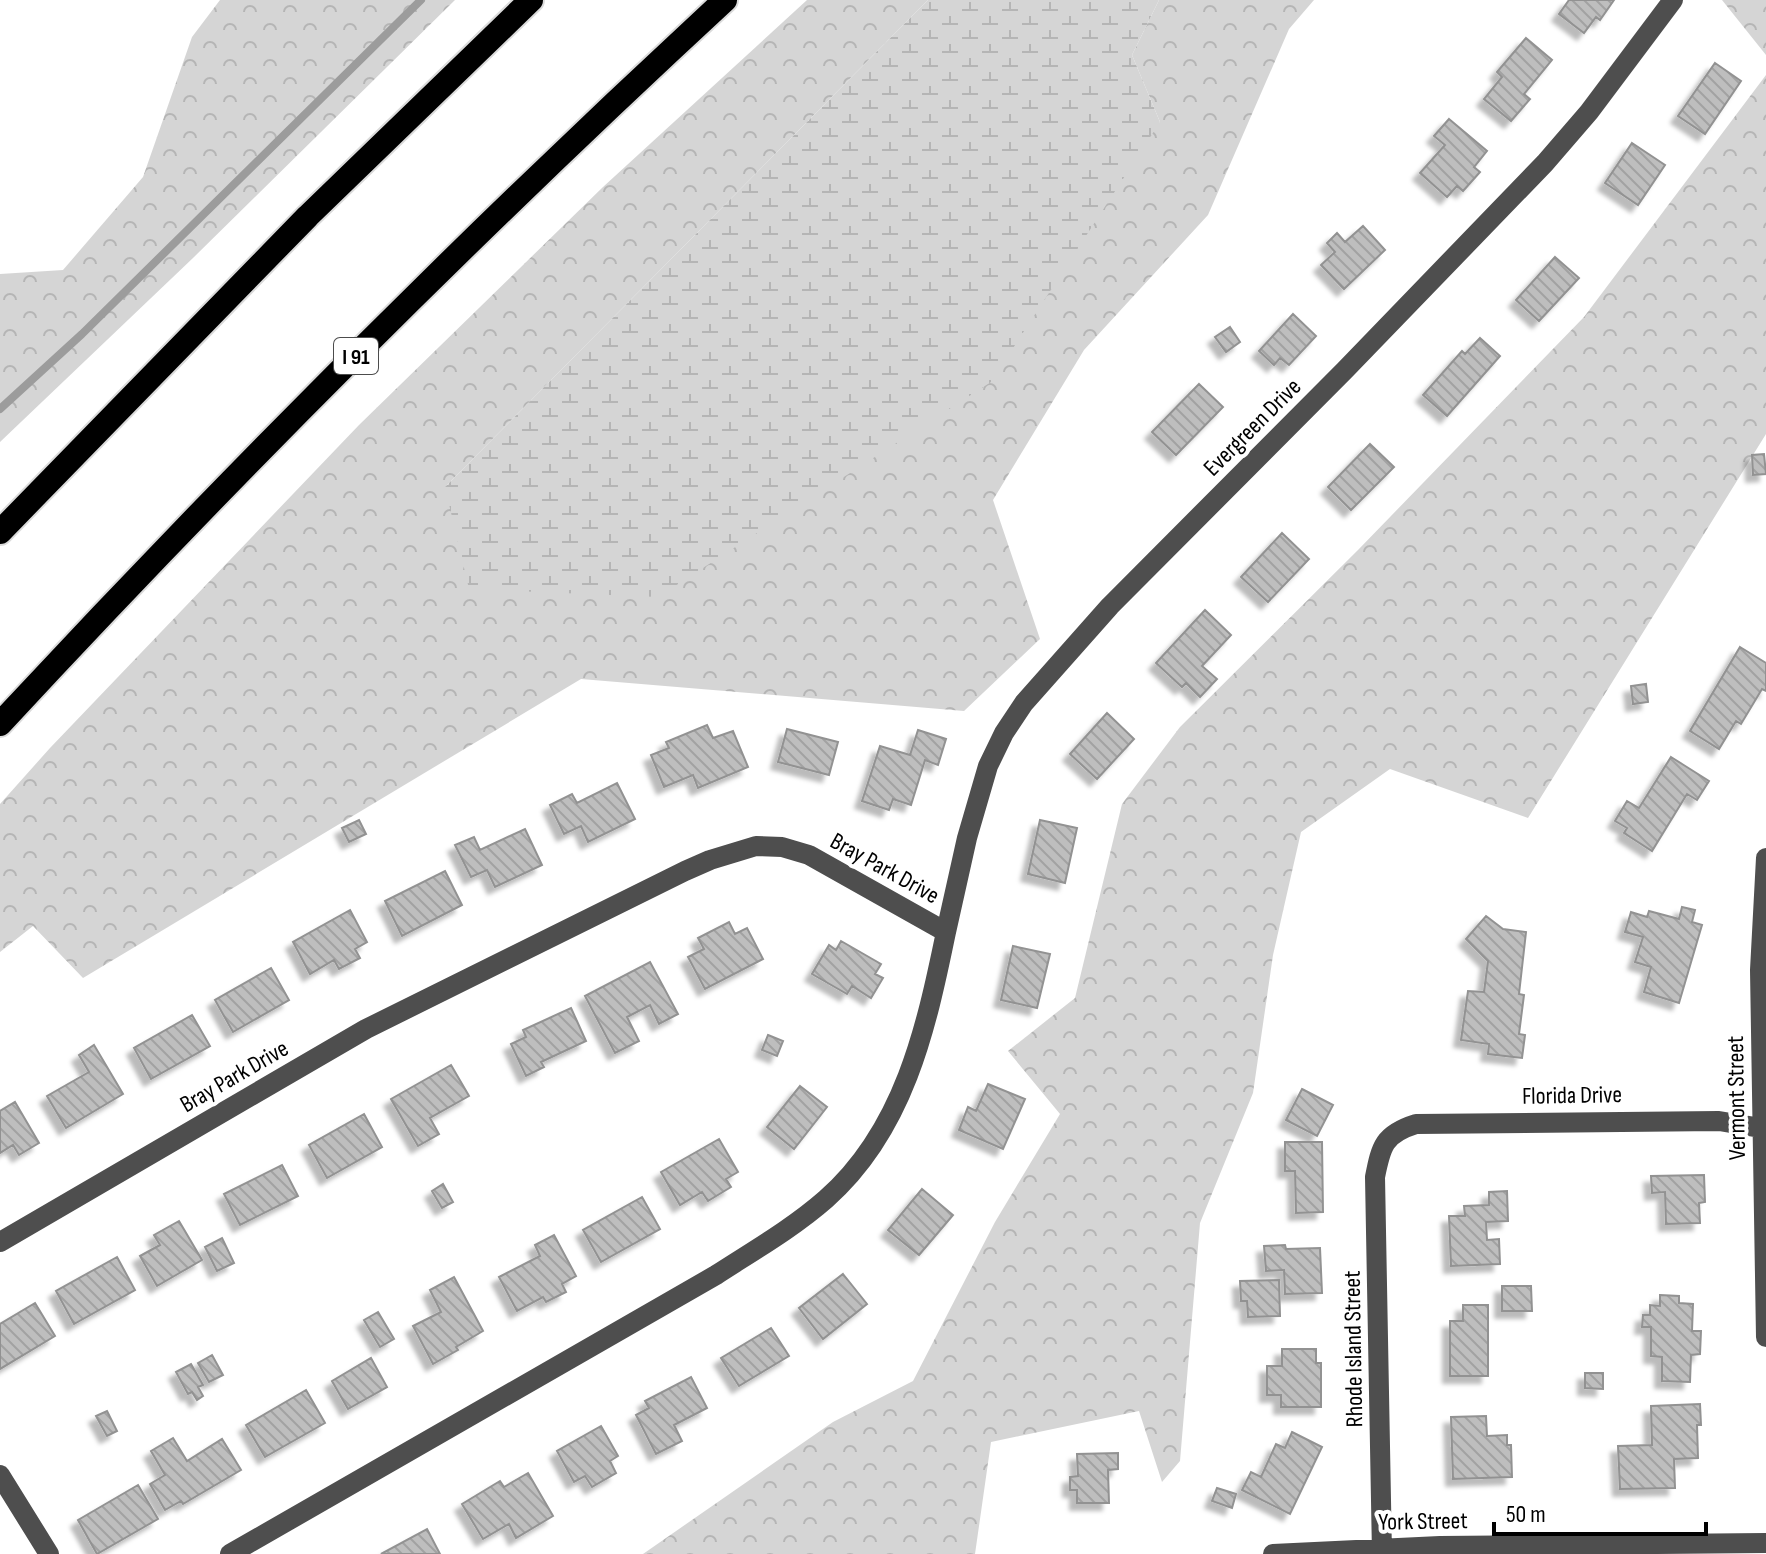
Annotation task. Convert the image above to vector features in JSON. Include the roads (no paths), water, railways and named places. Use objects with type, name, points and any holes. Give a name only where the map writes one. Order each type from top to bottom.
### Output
[{"type":"highway","points":[[0,532],[308,216],[531,0]]},
{"type":"highway","name":"I 91","points":[[0,724],[395,316],[583,132],[725,0]]},
{"type":"street","name":"Evergreen Drive","points":[[946,932],[967,838],[988,766],[1004,733],[1024,703],[1110,606],[1560,147],[1631,59],[1673,0]]},
{"type":"street","name":"Bray Park Drive","points":[[0,1242],[366,1029],[601,912],[736,850],[766,845],[790,848],[809,855],[946,932],[932,1003],[910,1077],[873,1142],[829,1197],[789,1228],[716,1275],[230,1554]]},
{"type":"street","name":"Vermont Street","points":[[1766,858],[1760,956],[1766,1337]]},
{"type":"street","name":"Florida Drive","points":[[1384,1144],[1394,1133],[1416,1124],[1719,1121],[1764,1129]]},
{"type":"street","name":"Rhode Island Street","points":[[1382,1551],[1375,1177],[1384,1144]]},
{"type":"street","points":[[0,1475],[49,1554]]},
{"type":"street","name":"York Street","points":[[1273,1554],[1766,1543]]},
{"type":"waterway","points":[[0,409],[82,334],[421,0]]}]
